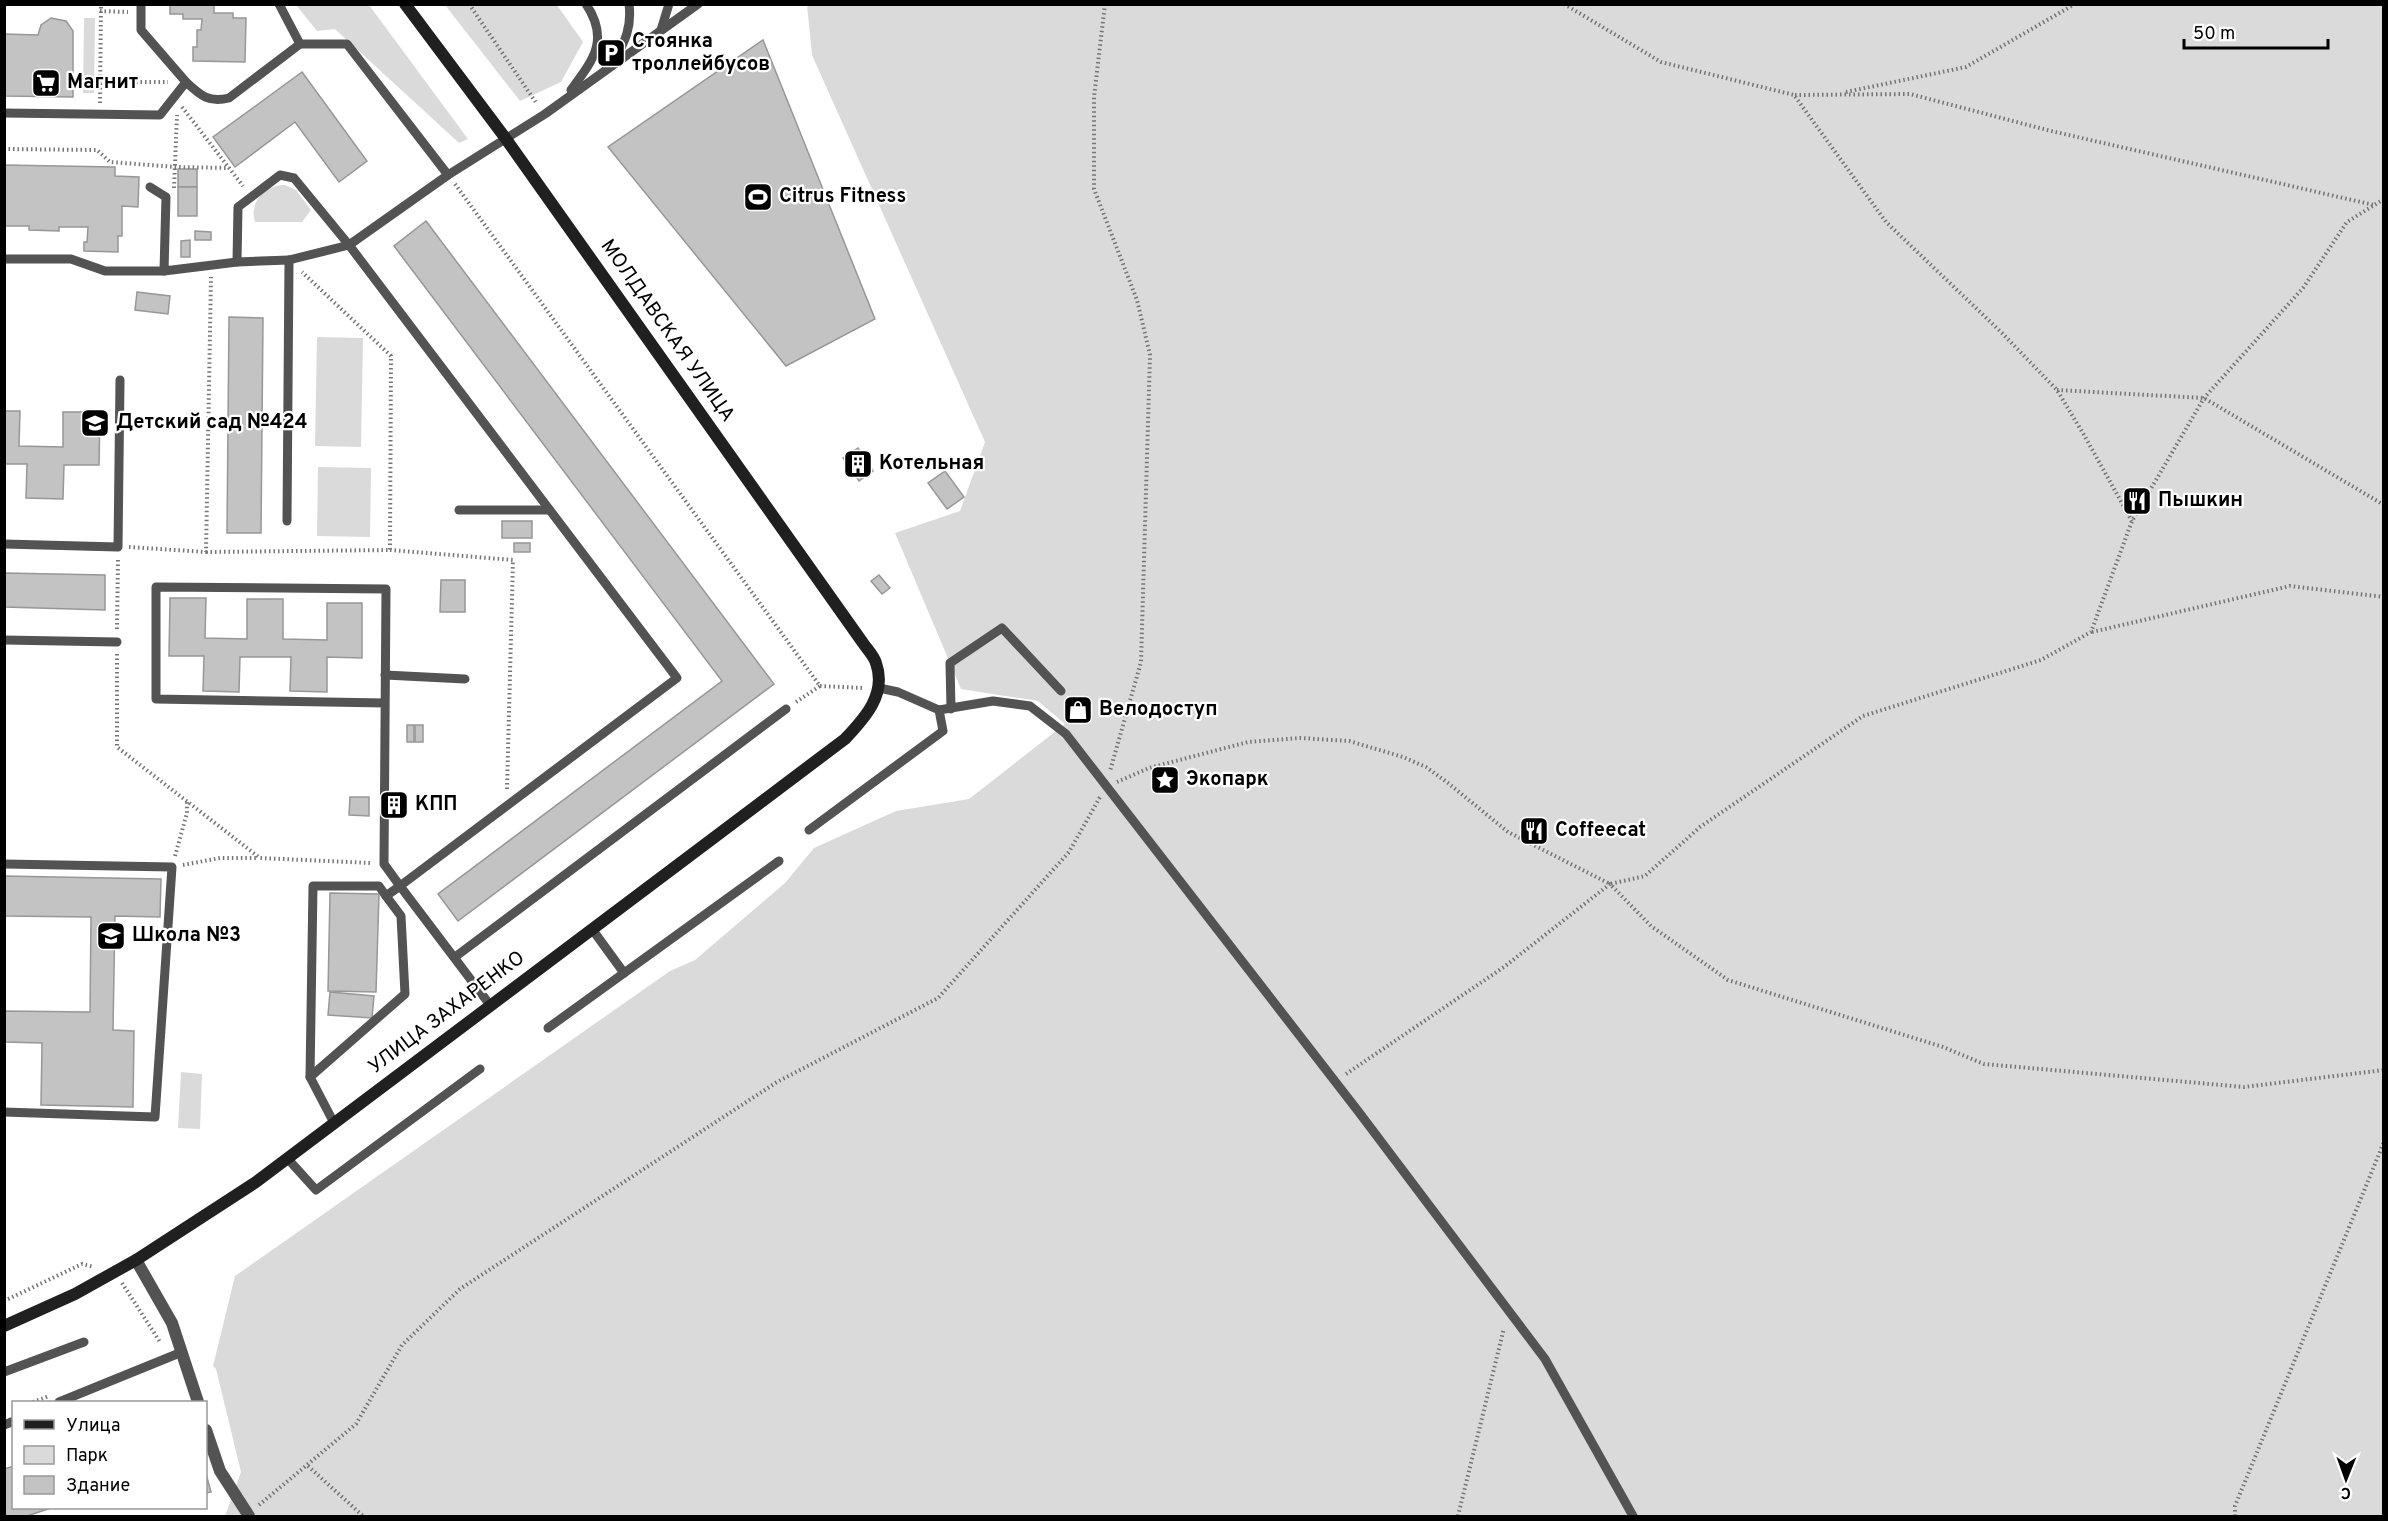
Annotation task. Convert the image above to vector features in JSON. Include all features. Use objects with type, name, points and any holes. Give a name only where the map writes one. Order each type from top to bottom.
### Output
[{"type":"street","name":"МОЛДАВСКАЯ УЛИЦА","points":[[405,4],[506,139],[863,643],[876,663],[879,688]]},
{"type":"street","name":"УЛИЦА ЗАХАРЕНКО","points":[[4,1326],[48,1308],[116,1272],[256,1182],[845,739],[867,715],[879,688]]},
{"type":"street","points":[[136,1260],[172,1323],[198,1401]]},
{"type":"street","points":[[207,1433],[220,1471],[248,1515]]},
{"type":"lane","points":[[279,4],[300,44]]},
{"type":"lane","points":[[564,98],[591,63],[598,41],[596,20],[586,4]]},
{"type":"lane","points":[[613,64],[627,38],[631,19],[629,4]]},
{"type":"lane","points":[[661,30],[669,4]]},
{"type":"lane","points":[[4,259],[71,259],[105,270],[164,271],[211,264],[289,260],[349,246],[448,174],[544,114],[698,4]]},
{"type":"lane","points":[[141,8],[141,30],[186,82],[203,97],[215,101],[228,98],[300,44],[347,44],[448,174]]},
{"type":"lane","points":[[4,113],[160,116],[186,82]]},
{"type":"lane","points":[[237,262],[238,207],[280,175],[294,178],[349,246],[677,678],[386,896]]},
{"type":"lane","points":[[150,187],[166,197],[164,271]]},
{"type":"lane","points":[[287,521],[289,260]]},
{"type":"lane","points":[[4,544],[118,547],[120,380]]},
{"type":"lane","points":[[459,510],[549,510]]},
{"type":"lane","points":[[385,703],[156,699],[156,587],[386,589],[384,864],[490,1005]]},
{"type":"lane","points":[[951,709],[950,663],[1002,628],[1061,691]]},
{"type":"lane","points":[[4,640],[117,642]]},
{"type":"lane","points":[[385,675],[465,679]]},
{"type":"lane","points":[[879,688],[898,692],[939,710],[993,701],[1030,706],[1066,734],[1335,1081],[1545,1359],[1633,1516]]},
{"type":"lane","points":[[455,957],[786,709]]},
{"type":"lane","points":[[809,830],[943,731],[939,710]]},
{"type":"lane","points":[[548,1028],[779,861]]},
{"type":"lane","points":[[4,864],[172,867],[155,1117],[4,1112]]},
{"type":"lane","points":[[310,1077],[405,994],[401,916],[378,886],[313,886],[310,1077],[334,1123]]},
{"type":"lane","points":[[592,929],[624,973]]},
{"type":"lane","points":[[287,1158],[316,1190],[480,1069]]},
{"type":"lane","points":[[4,1372],[84,1342]]},
{"type":"lane","points":[[57,1398],[182,1352]]},
{"type":"path","points":[[100,4],[100,114]]},
{"type":"path","points":[[469,4],[544,114]]},
{"type":"path","points":[[248,1515],[356,1424],[402,1345],[460,1289],[777,1082],[938,998],[1069,852],[1106,787],[1142,662],[1150,355],[1137,300],[1094,189],[1094,97],[1105,4]]},
{"type":"path","points":[[1564,4],[1661,62],[1794,95],[1910,94],[2051,131],[2374,205]]},
{"type":"path","points":[[1835,94],[1966,67],[2075,4]]},
{"type":"path","points":[[100,12],[141,8]]},
{"type":"path","points":[[100,82],[186,82]]},
{"type":"path","points":[[1794,95],[1886,222],[2002,333],[2057,390],[2132,521]]},
{"type":"path","points":[[166,197],[174,188],[178,102],[251,196]]},
{"type":"path","points":[[4,149],[97,150],[110,162],[229,168]]},
{"type":"path","points":[[448,174],[820,686]]},
{"type":"path","points":[[2091,632],[2132,521],[2204,398],[2303,288],[2347,222],[2384,199]]},
{"type":"path","points":[[289,260],[392,356],[390,550]]},
{"type":"path","points":[[206,552],[211,264]]},
{"type":"path","points":[[2057,390],[2204,398],[2384,505]]},
{"type":"path","points":[[260,858],[117,747],[118,547],[206,552],[390,550],[513,560],[507,805]]},
{"type":"path","points":[[1335,1081],[1504,967],[1610,884],[1645,876],[1700,827],[1863,716],[2041,660],[2091,632],[2290,586],[2384,597]]},
{"type":"path","points":[[786,709],[820,686],[879,688]]},
{"type":"path","points":[[1106,787],[1149,768],[1248,742],[1300,738],[1349,741],[1426,767],[1508,832],[1610,884],[1651,926],[1728,980],[1943,1047],[1984,1064],[2244,1087],[2384,1070]]},
{"type":"path","points":[[187,801],[187,813],[172,867],[220,858],[384,864]]},
{"type":"path","points":[[2235,1516],[2235,1506],[2384,1142]]},
{"type":"path","points":[[4,1300],[82,1264],[116,1272],[164,1347]]},
{"type":"path","points":[[1458,1516],[1508,1311]]},
{"type":"path","points":[[39,1401],[57,1398]]},
{"type":"path","points":[[308,1466],[363,1516]]},
{"type":"green space","points":[[296,5],[369,5],[468,139],[459,143],[335,29],[317,31]]},
{"type":"green space","points":[[445,5],[557,5],[583,42],[561,82],[520,101]]},
{"type":"green space","points":[[807,5],[2383,5],[2383,1516],[225,1516],[241,1472],[216,1369],[213,1366],[235,1276],[670,971],[695,960],[785,883],[814,848],[896,811],[969,799],[1065,724],[1038,701],[961,689],[895,533],[960,511],[985,442],[812,55]]},
{"type":"green space","points":[[84,18],[95,18],[94,93],[83,93]]},
{"type":"green space","points":[[285,185],[296,190],[311,210],[302,222],[255,222],[254,208],[260,196],[271,188]]},
{"type":"green space","points":[[317,337],[363,338],[361,447],[315,446]]},
{"type":"green space","points":[[318,467],[371,468],[370,537],[317,536]]},
{"type":"green space","points":[[181,1072],[202,1074],[200,1129],[178,1128]]},
{"type":"building","points":[[170,4],[214,4],[214,13],[233,13],[233,18],[246,18],[245,62],[193,61],[193,47],[197,47],[197,30],[201,30],[202,19],[183,19],[183,14],[170,14]]},
{"type":"building","points":[[51,18],[66,21],[73,31],[73,97],[4,96],[4,34],[38,35],[41,25]]},
{"type":"building","points":[[763,40],[875,319],[786,366],[608,147]]},
{"type":"building","points":[[302,72],[367,161],[339,182],[295,122],[235,167],[213,137]]},
{"type":"building","points":[[4,165],[115,167],[115,176],[139,177],[138,207],[122,206],[122,236],[118,236],[118,252],[84,251],[88,227],[59,227],[59,231],[29,230],[29,226],[4,226]]},
{"type":"building","points":[[178,169],[197,169],[197,187],[178,187]]},
{"type":"building","points":[[178,187],[197,187],[197,216],[178,216]]},
{"type":"building","points":[[426,221],[774,684],[458,921],[438,894],[722,681],[394,246]]},
{"type":"building","points":[[195,231],[211,232],[211,240],[195,240]]},
{"type":"building","points":[[190,240],[190,257],[181,257],[181,241]]},
{"type":"building","points":[[137,292],[170,296],[168,314],[135,310]]},
{"type":"building","points":[[229,317],[263,318],[261,533],[227,533]]},
{"type":"building","points":[[4,411],[20,411],[19,446],[63,447],[63,412],[100,412],[99,465],[64,465],[63,499],[26,498],[27,464],[4,464]]},
{"type":"building","name":"Котельная","points":[[858,448],[873,471],[859,481],[843,458]]},
{"type":"building","points":[[945,471],[964,497],[947,509],[928,483]]},
{"type":"building","points":[[502,521],[532,521],[532,538],[502,538]]},
{"type":"building","points":[[514,543],[530,543],[530,552],[514,552]]},
{"type":"building","points":[[4,573],[105,575],[105,610],[4,607]]},
{"type":"building","points":[[879,575],[890,588],[882,594],[871,581]]},
{"type":"building","points":[[441,580],[465,580],[465,612],[440,612]]},
{"type":"building","points":[[170,598],[206,598],[205,638],[247,639],[247,599],[283,599],[283,639],[327,640],[327,603],[362,603],[362,658],[327,657],[327,692],[290,691],[291,657],[240,657],[239,692],[203,691],[204,656],[169,656]]},
{"type":"building","points":[[407,725],[414,725],[414,742],[407,742]]},
{"type":"building","points":[[415,725],[423,725],[423,742],[415,742]]},
{"type":"building","name":"КПП","points":[[386,796],[401,796],[401,814],[386,814]]},
{"type":"building","points":[[350,797],[369,797],[369,816],[349,815]]},
{"type":"building","points":[[4,876],[161,879],[160,917],[115,916],[113,1030],[134,1031],[133,1107],[41,1105],[42,1043],[4,1042],[4,1011],[90,1012],[91,917],[4,916]]},
{"type":"building","points":[[330,893],[379,894],[376,992],[328,991]]},
{"type":"building","points":[[330,992],[374,996],[372,1018],[328,1015]]},
{"type":"building","points":[[12,1467],[12,1509],[48,1509],[27,1516],[4,1516],[4,1469]]},
{"type":"building","points":[[207,1478],[211,1492],[207,1493]]},
{"type":"place","name":"Стоянка троллейбусов","points":[[611,53]]},
{"type":"place","name":"Магнит","points":[[46,83]]},
{"type":"place","name":"Citrus Fitness","points":[[758,197]]},
{"type":"place","name":"Детский сад №424","points":[[95,423]]},
{"type":"place","name":"Котельная","points":[[858,464]]},
{"type":"place","name":"Пышкин","points":[[2137,501]]},
{"type":"place","name":"Велодоступ","points":[[1078,710]]},
{"type":"place","name":"Экопарк","points":[[1165,780]]},
{"type":"place","name":"КПП","points":[[394,805]]},
{"type":"place","name":"Coffeecat","points":[[1534,831]]},
{"type":"place","name":"Школа №3","points":[[111,936]]}]
